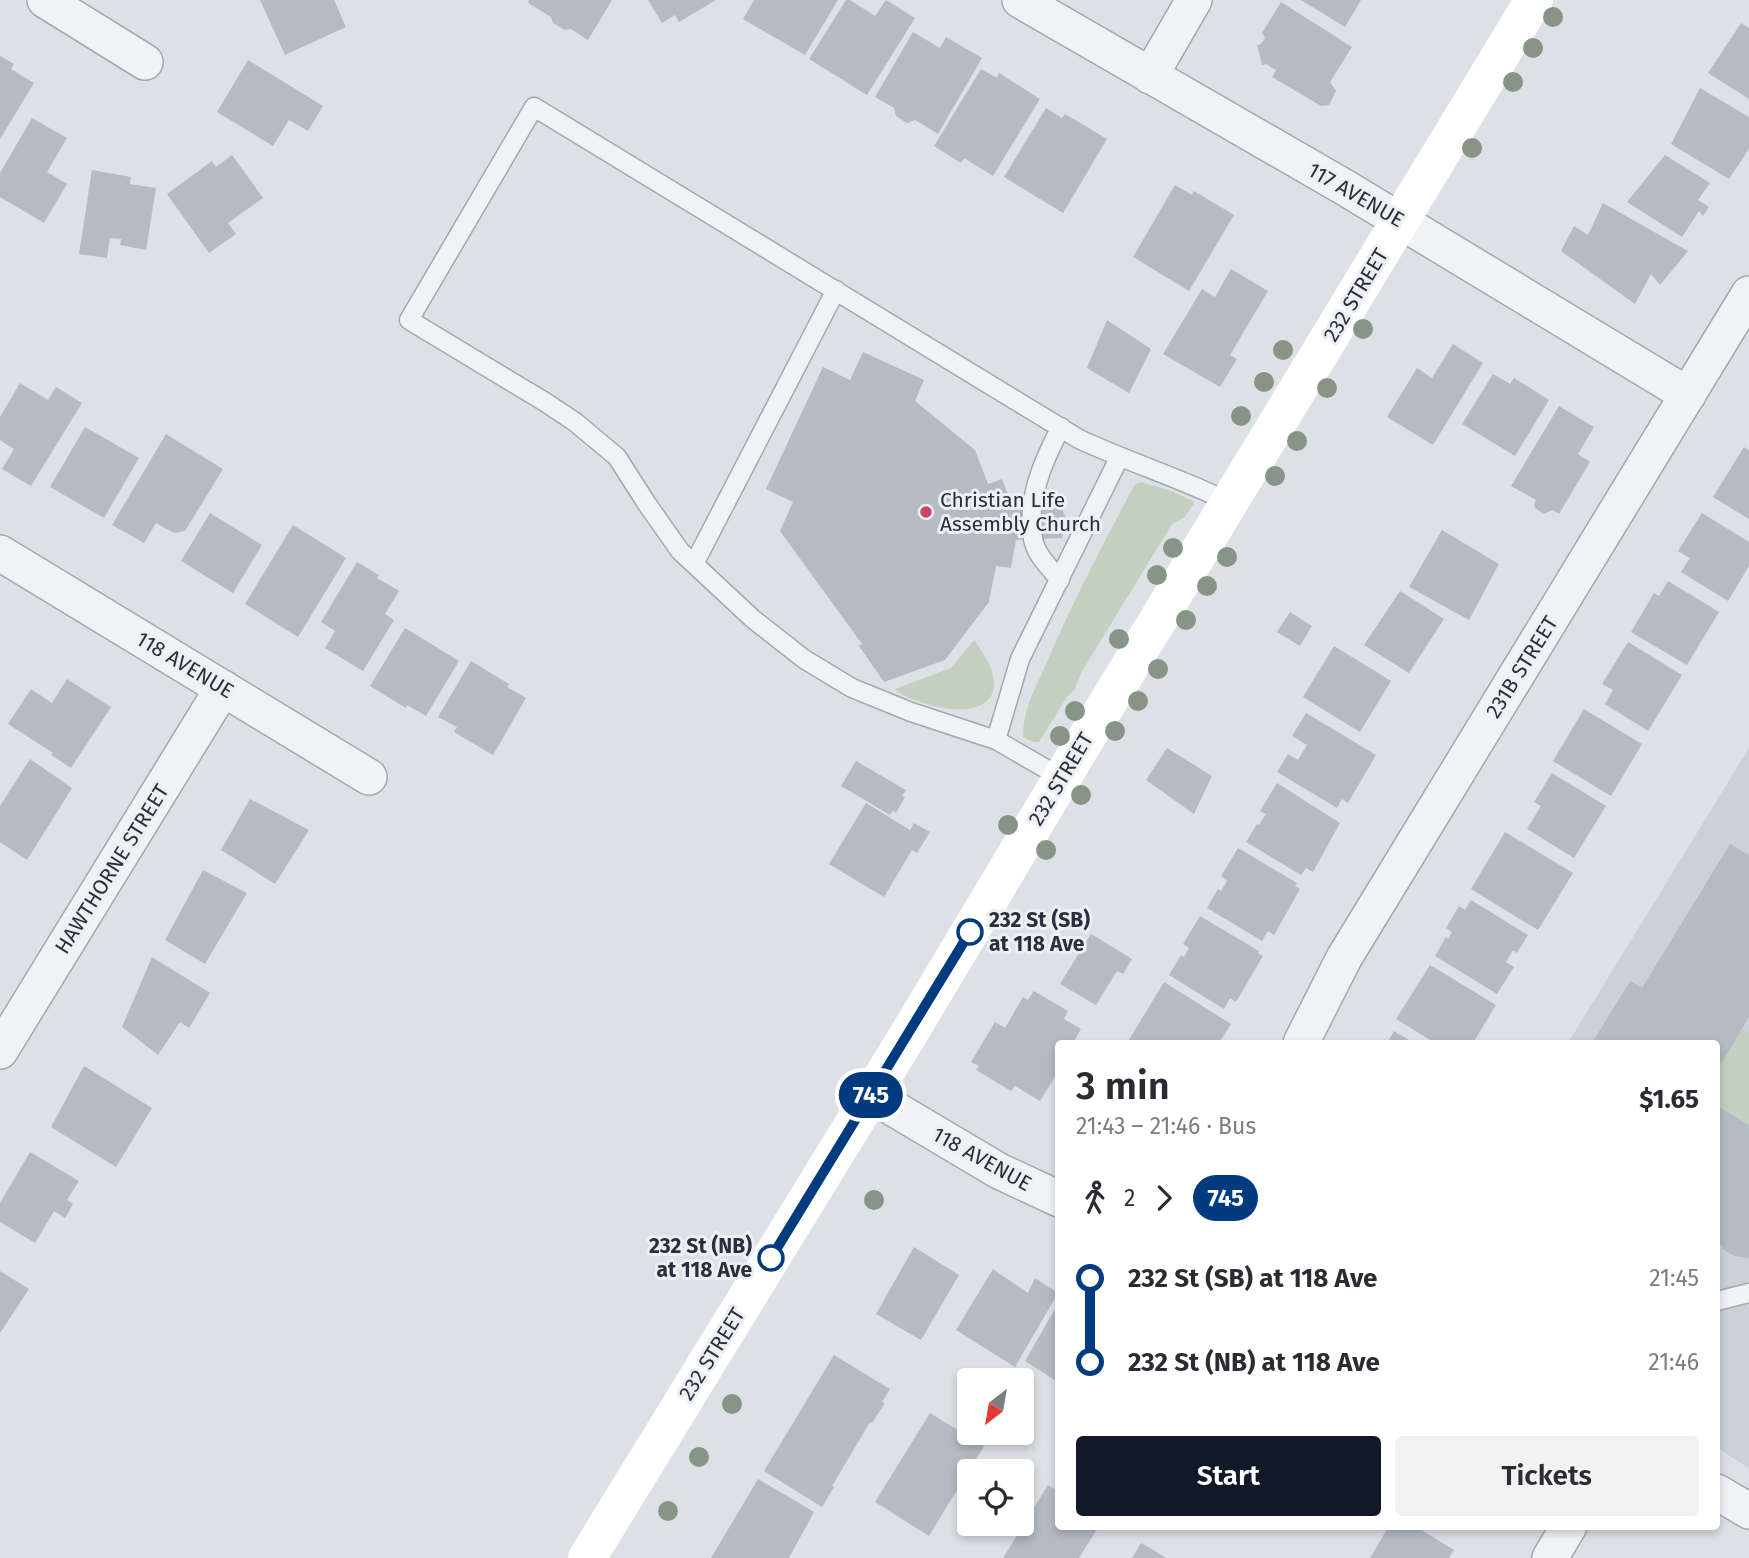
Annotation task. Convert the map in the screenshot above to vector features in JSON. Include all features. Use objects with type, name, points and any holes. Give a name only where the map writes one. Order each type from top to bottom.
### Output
[{"type":"main road","name":"232 STREET","points":[[587,1558],[871,1095],[1534,0]]},
{"type":"street","points":[[45,0],[145,62]]},
{"type":"street","name":"117 AVENUE","points":[[1020,0],[1401,220],[1688,396]]},
{"type":"street","points":[[1150,76],[1194,0]]},
{"type":"street","name":"231B STREET","points":[[1303,1040],[1344,958],[1749,294]]},
{"type":"street","name":"118 AVENUE","points":[[0,553],[369,777]]},
{"type":"street","name":"HAWTHORNE STREET","points":[[0,1051],[223,688]]},
{"type":"street","name":"118 AVENUE","points":[[871,1095],[999,1171],[1055,1197]]},
{"type":"street","points":[[1720,1494],[1749,1511]]},
{"type":"street","points":[[1550,1558],[1567,1530]]},
{"type":"lane","points":[[1062,778],[996,740],[911,712],[852,688],[804,659],[753,619],[680,551],[617,457],[575,422],[545,402],[409,320],[534,107],[1079,439],[1229,502]]},
{"type":"lane","points":[[694,564],[836,290]]},
{"type":"lane","points":[[1060,580],[1044,562],[1033,539],[1032,499],[1046,456],[1061,427]]},
{"type":"lane","points":[[996,740],[1020,659],[1119,458]]},
{"type":"lane","points":[[1720,1299],[1749,1293]]},
{"type":"shaded area","points":[[1749,748],[1749,1468],[1720,1450],[1720,1040],[1570,1040]]},
{"type":"green space","points":[[1141,482],[1169,490],[1195,502],[1185,517],[1172,524],[1081,673],[1075,689],[1067,697],[1039,742],[1033,742],[1023,737],[1025,717],[1035,689],[1100,550],[1135,484]]},
{"type":"green space","points":[[974,640],[987,659],[993,676],[993,689],[988,700],[978,706],[964,709],[946,708],[912,699],[895,689],[951,668]]},
{"type":"green space","points":[[1742,1029],[1749,1033],[1749,1125],[1720,1108],[1720,1066]]},
{"type":"building","points":[[260,0],[334,0],[346,27],[285,55]]},
{"type":"building","points":[[529,0],[612,0],[588,40],[571,29],[565,30],[553,23],[551,17],[528,3]]},
{"type":"building","points":[[648,0],[716,0],[679,22],[675,15],[662,23]]},
{"type":"building","points":[[754,0],[838,0],[805,55],[743,19]]},
{"type":"building","points":[[846,0],[875,16],[886,0],[915,18],[867,95],[809,59]]},
{"type":"building","points":[[1301,0],[1361,0],[1345,27]]},
{"type":"building","points":[[1281,2],[1352,47],[1330,82],[1336,91],[1329,105],[1321,106],[1272,77],[1276,70],[1266,64],[1262,65],[1257,45],[1265,38],[1262,33]]},
{"type":"building","points":[[1741,23],[1749,28],[1749,99],[1708,73]]},
{"type":"building","points":[[913,32],[940,48],[946,37],[982,58],[938,134],[915,120],[907,123],[896,116],[894,108],[875,97]]},
{"type":"building","points":[[0,56],[14,64],[11,69],[34,83],[0,139]]},
{"type":"building","points":[[248,60],[323,106],[308,131],[289,120],[273,146],[217,112]]},
{"type":"building","points":[[981,69],[997,78],[999,73],[1040,99],[993,176],[964,158],[961,163],[934,146]]},
{"type":"building","points":[[1700,88],[1749,117],[1749,149],[1729,179],[1671,144]]},
{"type":"building","points":[[1046,108],[1062,118],[1065,114],[1107,139],[1063,213],[1004,177]]},
{"type":"building","points":[[32,118],[67,138],[47,172],[67,184],[44,223],[0,197],[0,173]]},
{"type":"building","points":[[232,155],[263,198],[228,223],[236,234],[209,253],[167,194],[212,161],[216,167]]},
{"type":"building","points":[[1665,155],[1710,183],[1698,200],[1709,207],[1703,216],[1699,211],[1682,237],[1627,202]]},
{"type":"building","points":[[92,170],[131,177],[130,184],[156,188],[146,250],[120,245],[121,239],[110,238],[107,258],[79,254]]},
{"type":"building","points":[[1175,185],[1192,195],[1194,191],[1234,215],[1189,291],[1133,257]]},
{"type":"building","points":[[1603,203],[1688,251],[1660,285],[1651,274],[1635,304],[1561,251],[1574,226],[1588,235]]},
{"type":"building","points":[[1231,269],[1268,291],[1230,355],[1237,359],[1220,387],[1163,354],[1202,289],[1215,297]]},
{"type":"building","points":[[1107,320],[1151,349],[1129,393],[1087,368]]},
{"type":"building","points":[[1453,344],[1483,363],[1433,445],[1387,417],[1417,368],[1432,378]]},
{"type":"building","name":"Christian Life Assembly Church","points":[[863,352],[924,380],[915,401],[975,450],[988,484],[1002,479],[1012,505],[1059,501],[1066,519],[1062,538],[1016,540],[1011,568],[996,566],[989,602],[945,660],[884,682],[859,646],[862,644],[780,531],[793,502],[766,489],[823,367],[850,380]]},
{"type":"building","points":[[1493,374],[1510,384],[1514,378],[1549,400],[1515,456],[1462,424]]},
{"type":"building","points":[[20,383],[48,400],[56,387],[82,403],[31,486],[2,469],[14,449],[0,440],[0,417]]},
{"type":"building","points":[[1559,406],[1594,427],[1578,454],[1590,462],[1559,514],[1552,510],[1544,514],[1535,508],[1536,500],[1511,486]]},
{"type":"building","points":[[85,427],[139,458],[104,518],[50,487]]},
{"type":"building","points":[[166,434],[223,469],[185,531],[174,533],[156,523],[144,543],[112,525]]},
{"type":"building","points":[[1744,447],[1749,450],[1749,519],[1713,497]]},
{"type":"building","points":[[210,513],[262,545],[233,593],[181,561]]},
{"type":"building","points":[[1702,513],[1749,542],[1749,566],[1728,601],[1681,572],[1690,558],[1678,551]]},
{"type":"building","points":[[293,525],[346,558],[298,637],[245,604]]},
{"type":"building","points":[[1442,530],[1499,564],[1469,620],[1409,587]]},
{"type":"building","points":[[357,562],[399,591],[385,614],[394,620],[363,671],[325,648],[335,631],[321,622]]},
{"type":"building","points":[[1668,581],[1719,612],[1687,665],[1631,632],[1654,593],[1659,596]]},
{"type":"building","points":[[1400,591],[1444,619],[1409,673],[1364,645]]},
{"type":"building","points":[[1290,612],[1312,626],[1300,646],[1277,632]]},
{"type":"building","points":[[405,628],[459,661],[426,716],[407,705],[406,708],[370,686]]},
{"type":"building","points":[[1628,642],[1682,675],[1648,731],[1605,704],[1613,690],[1602,684]]},
{"type":"building","points":[[1334,646],[1391,681],[1360,732],[1303,697]]},
{"type":"building","points":[[471,661],[509,684],[507,687],[526,698],[493,755],[454,732],[457,727],[438,717]]},
{"type":"building","points":[[67,679],[111,707],[71,768],[8,724],[31,689],[52,703]]},
{"type":"building","points":[[1584,709],[1642,744],[1611,796],[1553,761]]},
{"type":"building","points":[[1306,713],[1376,755],[1348,803],[1342,799],[1337,808],[1277,772],[1288,754],[1298,760],[1307,745],[1292,736]]},
{"type":"building","points":[[1167,748],[1212,776],[1194,814],[1146,780]]},
{"type":"building","points":[[30,759],[72,788],[27,860],[0,842],[0,806]]},
{"type":"building","points":[[856,761],[906,790],[896,813],[893,811],[890,815],[841,786]]},
{"type":"building","points":[[1552,773],[1606,806],[1574,858],[1527,829],[1541,806],[1534,802]]},
{"type":"building","points":[[1277,783],[1340,823],[1313,872],[1306,868],[1301,875],[1246,842],[1266,814],[1260,811]]},
{"type":"building","points":[[250,799],[309,830],[275,884],[221,850]]},
{"type":"building","points":[[866,803],[910,830],[914,823],[930,832],[917,853],[912,850],[884,897],[829,864]]},
{"type":"building","points":[[1505,832],[1573,873],[1538,930],[1471,889]]},
{"type":"building","points":[[1730,844],[1749,855],[1749,1017],[1720,1066],[1720,1040],[1594,1040],[1630,981],[1642,988]]},
{"type":"building","points":[[1238,848],[1297,883],[1295,886],[1300,889],[1274,935],[1268,931],[1262,941],[1207,908],[1218,889],[1221,891],[1227,881],[1221,876]]},
{"type":"building","points":[[203,870],[247,893],[205,964],[165,940]]},
{"type":"building","points":[[1471,900],[1528,935],[1517,953],[1513,950],[1506,962],[1514,967],[1497,994],[1435,956],[1452,932],[1446,928],[1459,906],[1465,910]]},
{"type":"building","points":[[1200,916],[1263,956],[1236,1002],[1230,998],[1224,1009],[1169,975],[1181,955],[1184,957],[1189,948],[1183,944]]},
{"type":"building","points":[[1091,934],[1132,959],[1123,974],[1117,971],[1096,1005],[1060,984]]},
{"type":"building","points":[[152,957],[210,993],[189,1028],[180,1022],[158,1055],[122,1027]]},
{"type":"building","points":[[1430,965],[1496,1005],[1475,1040],[1430,1040],[1396,1019]]},
{"type":"building","points":[[1164,982],[1231,1024],[1221,1040],[1129,1040]]},
{"type":"building","points":[[1034,991],[1068,1011],[1064,1019],[1081,1029],[1075,1040],[1055,1040],[1055,1077],[1040,1101],[1015,1086],[1011,1091],[976,1070],[979,1066],[971,1062],[995,1022],[1005,1028],[1023,997],[1028,1000]]},
{"type":"building","points":[[1394,1031],[1409,1040],[1389,1040]]},
{"type":"building","points":[[84,1066],[152,1108],[116,1167],[51,1127]]},
{"type":"building","points":[[1720,1108],[1749,1125],[1749,1258],[1734,1256],[1720,1244]]},
{"type":"building","points":[[30,1152],[79,1181],[67,1200],[73,1204],[65,1218],[54,1211],[35,1243],[0,1222],[0,1203]]},
{"type":"building","points":[[914,1247],[959,1275],[921,1340],[876,1314]]},
{"type":"building","points":[[993,1269],[1028,1293],[1035,1278],[1055,1291],[1055,1298],[1015,1367],[956,1330]]},
{"type":"building","points":[[0,1271],[29,1289],[0,1333]]},
{"type":"building","points":[[1055,1309],[1055,1380],[1025,1361]]},
{"type":"building","points":[[834,1355],[890,1389],[882,1402],[885,1403],[872,1423],[870,1422],[822,1507],[764,1471]]},
{"type":"building","points":[[930,1413],[957,1430],[957,1446],[984,1446],[976,1459],[957,1459],[957,1490],[929,1536],[875,1502]]},
{"type":"building","points":[[758,1479],[814,1512],[789,1558],[711,1558]]},
{"type":"building","points":[[1048,1485],[1055,1489],[1055,1530],[1096,1530],[1079,1558],[1003,1558],[1017,1536],[1034,1536],[1034,1508]]},
{"type":"building","points":[[1387,1530],[1422,1530],[1454,1550],[1449,1558],[1370,1558]]},
{"type":"building","points":[[1141,1543],[1147,1546],[1166,1558],[1132,1558]]},
{"type":"bus line","name":"745","points":[[771,1258],[970,932]]},
{"type":"place","name":"Christian Life Assembly Church","points":[[926,512]]},
{"type":"place","name":"232 St (SB) at 118 Ave","points":[[970,932]]},
{"type":"place","name":"232 St (NB) at 118 Ave","points":[[771,1258]]}]
